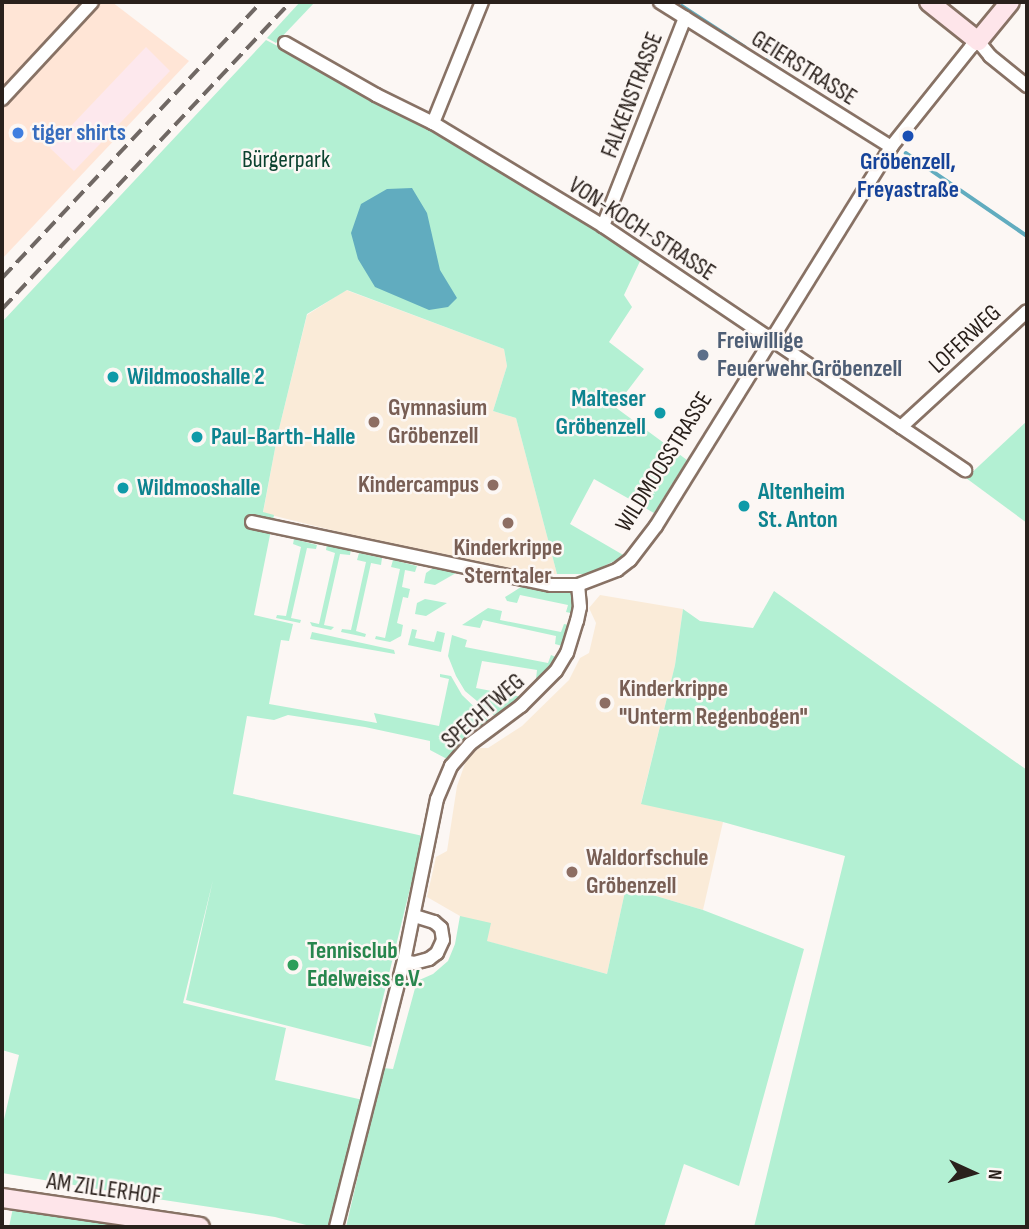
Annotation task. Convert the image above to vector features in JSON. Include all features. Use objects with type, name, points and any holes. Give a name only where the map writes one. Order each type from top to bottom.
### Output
[{"type":"street","points":[[2,99],[92,2]]},
{"type":"street","points":[[433,123],[482,2]]},
{"type":"street","name":"GEIERSTRASSE","points":[[660,2],[891,147]]},
{"type":"street","points":[[929,2],[978,40],[990,55],[1027,86]]},
{"type":"street","name":"WILDMOOSSTRASSE","points":[[252,522],[551,585],[578,585],[617,570],[630,560],[681,486],[891,147],[1010,2]]},
{"type":"street","name":"FALKENSTRASSE","points":[[603,226],[685,18]]},
{"type":"street","name":"VON-KOCH-STRASSE","points":[[285,43],[376,95],[433,123],[603,226],[965,470]]},
{"type":"street","name":"LOFERWEG","points":[[901,427],[1027,311]]},
{"type":"street","name":"SPECHTWEG","points":[[336,1227],[404,961],[437,799],[451,766],[470,744],[543,688],[556,671],[567,653],[577,621],[580,607],[578,585]]},
{"type":"street","points":[[404,961],[414,963],[429,959],[437,953],[443,940],[441,928],[434,922],[414,916]]},
{"type":"street","name":"AM ZILLERHOF","points":[[2,1198],[200,1227]]},
{"type":"shaded area","points":[[2,2],[112,2],[189,61],[2,259]]},
{"type":"shaded area","points":[[146,47],[170,71],[74,171],[50,148]]},
{"type":"shaded area","name":"Gymnasium Gröbenzell","points":[[346,290],[504,349],[507,366],[493,411],[516,418],[557,574],[541,574],[351,535],[263,513],[278,433],[307,315]]},
{"type":"shaded area","name":"Waldorfschule Gröbenzell","points":[[600,595],[683,609],[675,665],[641,803],[723,822],[703,910],[626,887],[607,974],[486,941],[460,916],[427,897],[436,857],[447,851],[457,786],[467,758],[479,748],[488,748],[522,726],[569,680],[580,658],[589,653],[596,623],[589,608]]},
{"type":"green space","points":[[300,2],[315,2],[276,43],[267,38]]},
{"type":"green space","name":"Bürgerpark","points":[[266,40],[430,125],[642,257],[624,295],[632,307],[609,342],[644,369],[615,407],[687,460],[654,513],[594,479],[570,524],[625,556],[587,574],[557,574],[516,418],[493,411],[507,366],[504,349],[347,290],[307,314],[278,433],[263,512],[274,515],[254,615],[293,624],[289,641],[281,640],[269,704],[377,723],[374,713],[439,726],[449,679],[440,677],[440,674],[451,676],[462,695],[489,721],[488,725],[447,759],[430,750],[430,741],[365,727],[288,715],[274,720],[247,716],[233,794],[423,836],[371,1047],[186,1000],[213,880],[183,1003],[286,1028],[275,1080],[363,1100],[330,1227],[314,1227],[275,1217],[144,1197],[145,1187],[124,1182],[122,1193],[2,1173],[2,1128],[19,1055],[2,1050],[2,322]]},
{"type":"green space","points":[[1027,421],[1027,523],[966,478]]},
{"type":"green space","points":[[294,539],[317,545],[316,549],[307,548],[291,618],[301,620],[300,623],[276,618],[277,615],[286,616],[301,547],[293,544]]},
{"type":"green space","points":[[327,544],[351,549],[350,555],[340,554],[324,625],[334,627],[331,630],[312,626],[310,622],[319,624],[335,553],[326,550]]},
{"type":"green space","points":[[359,553],[382,558],[381,565],[371,563],[356,631],[366,634],[365,637],[341,632],[342,629],[351,630],[366,562],[357,560]]},
{"type":"green space","points":[[393,560],[417,566],[415,572],[405,570],[402,587],[410,589],[408,598],[403,597],[397,623],[403,625],[401,636],[390,642],[375,639],[376,636],[385,638],[400,569],[391,567]]},
{"type":"green space","points":[[433,568],[456,573],[435,585],[424,583],[426,573]]},
{"type":"green space","points":[[521,587],[570,591],[576,598],[575,614],[566,612],[568,605],[520,595],[517,603],[507,601],[505,597]]},
{"type":"green space","points":[[774,591],[1027,770],[1027,1227],[754,1227],[845,856],[723,822],[641,804],[675,665],[683,609],[700,621],[753,628]]},
{"type":"green space","points":[[425,599],[447,603],[426,616],[415,614],[417,603]]},
{"type":"green space","points":[[488,608],[502,611],[500,620],[561,632],[564,624],[569,625],[566,647],[555,644],[556,636],[483,620],[480,628],[462,625]]},
{"type":"green space","points":[[412,629],[417,630],[415,638],[434,642],[437,631],[445,633],[441,652],[408,645]]},
{"type":"green space","points":[[312,632],[394,650],[395,654],[310,639]]},
{"type":"green space","points":[[452,635],[467,640],[465,647],[548,663],[551,655],[558,658],[544,680],[536,679],[537,670],[482,661],[476,688],[528,698],[501,717],[495,716],[465,691],[456,676],[448,656]]},
{"type":"green space","points":[[626,887],[703,910],[804,949],[739,1186],[684,1164],[664,1227],[346,1227],[383,1068],[393,1069],[417,981],[433,974],[448,961],[455,944],[460,916],[491,923],[487,941],[607,974]]},
{"type":"green space","points":[[13,1208],[139,1227],[9,1227]]},
{"type":"water","points":[[412,188],[427,213],[440,270],[457,298],[448,307],[429,310],[375,287],[358,259],[351,233],[361,204],[387,189]]},
{"type":"waterway","points":[[682,6],[745,47]]},
{"type":"waterway","points":[[766,60],[785,73]]},
{"type":"waterway","points":[[906,153],[1027,236]]},
{"type":"railway","points":[[2,278],[261,2]]},
{"type":"railway","points":[[2,309],[290,2]]},
{"type":"place","name":"tiger shirts","points":[[18,133]]},
{"type":"place","name":"Gröbenzell, Freyastraße","points":[[908,136]]},
{"type":"place","name":"Freiwillige Feuerwehr Gröbenzell","points":[[703,355]]},
{"type":"place","name":"Wildmooshalle 2","points":[[113,377]]},
{"type":"place","name":"Malteser Gröbenzell","points":[[660,413]]},
{"type":"place","name":"Gymnasium Gröbenzell","points":[[374,422]]},
{"type":"place","name":"Paul-Barth-Halle","points":[[197,437]]},
{"type":"place","name":"Kindercampus","points":[[493,485]]},
{"type":"place","name":"Wildmooshalle","points":[[123,488]]},
{"type":"place","name":"Altenheim St. Anton","points":[[744,506]]},
{"type":"place","name":"Kinderkrippe Sterntaler","points":[[508,523]]},
{"type":"place","name":"Kinderkrippe \"Unterm Regenbogen\"","points":[[605,703]]},
{"type":"place","name":"Waldorfschule Gröbenzell","points":[[572,872]]},
{"type":"place","name":"Tennisclub Edelweiss e.V.","points":[[293,965]]}]
